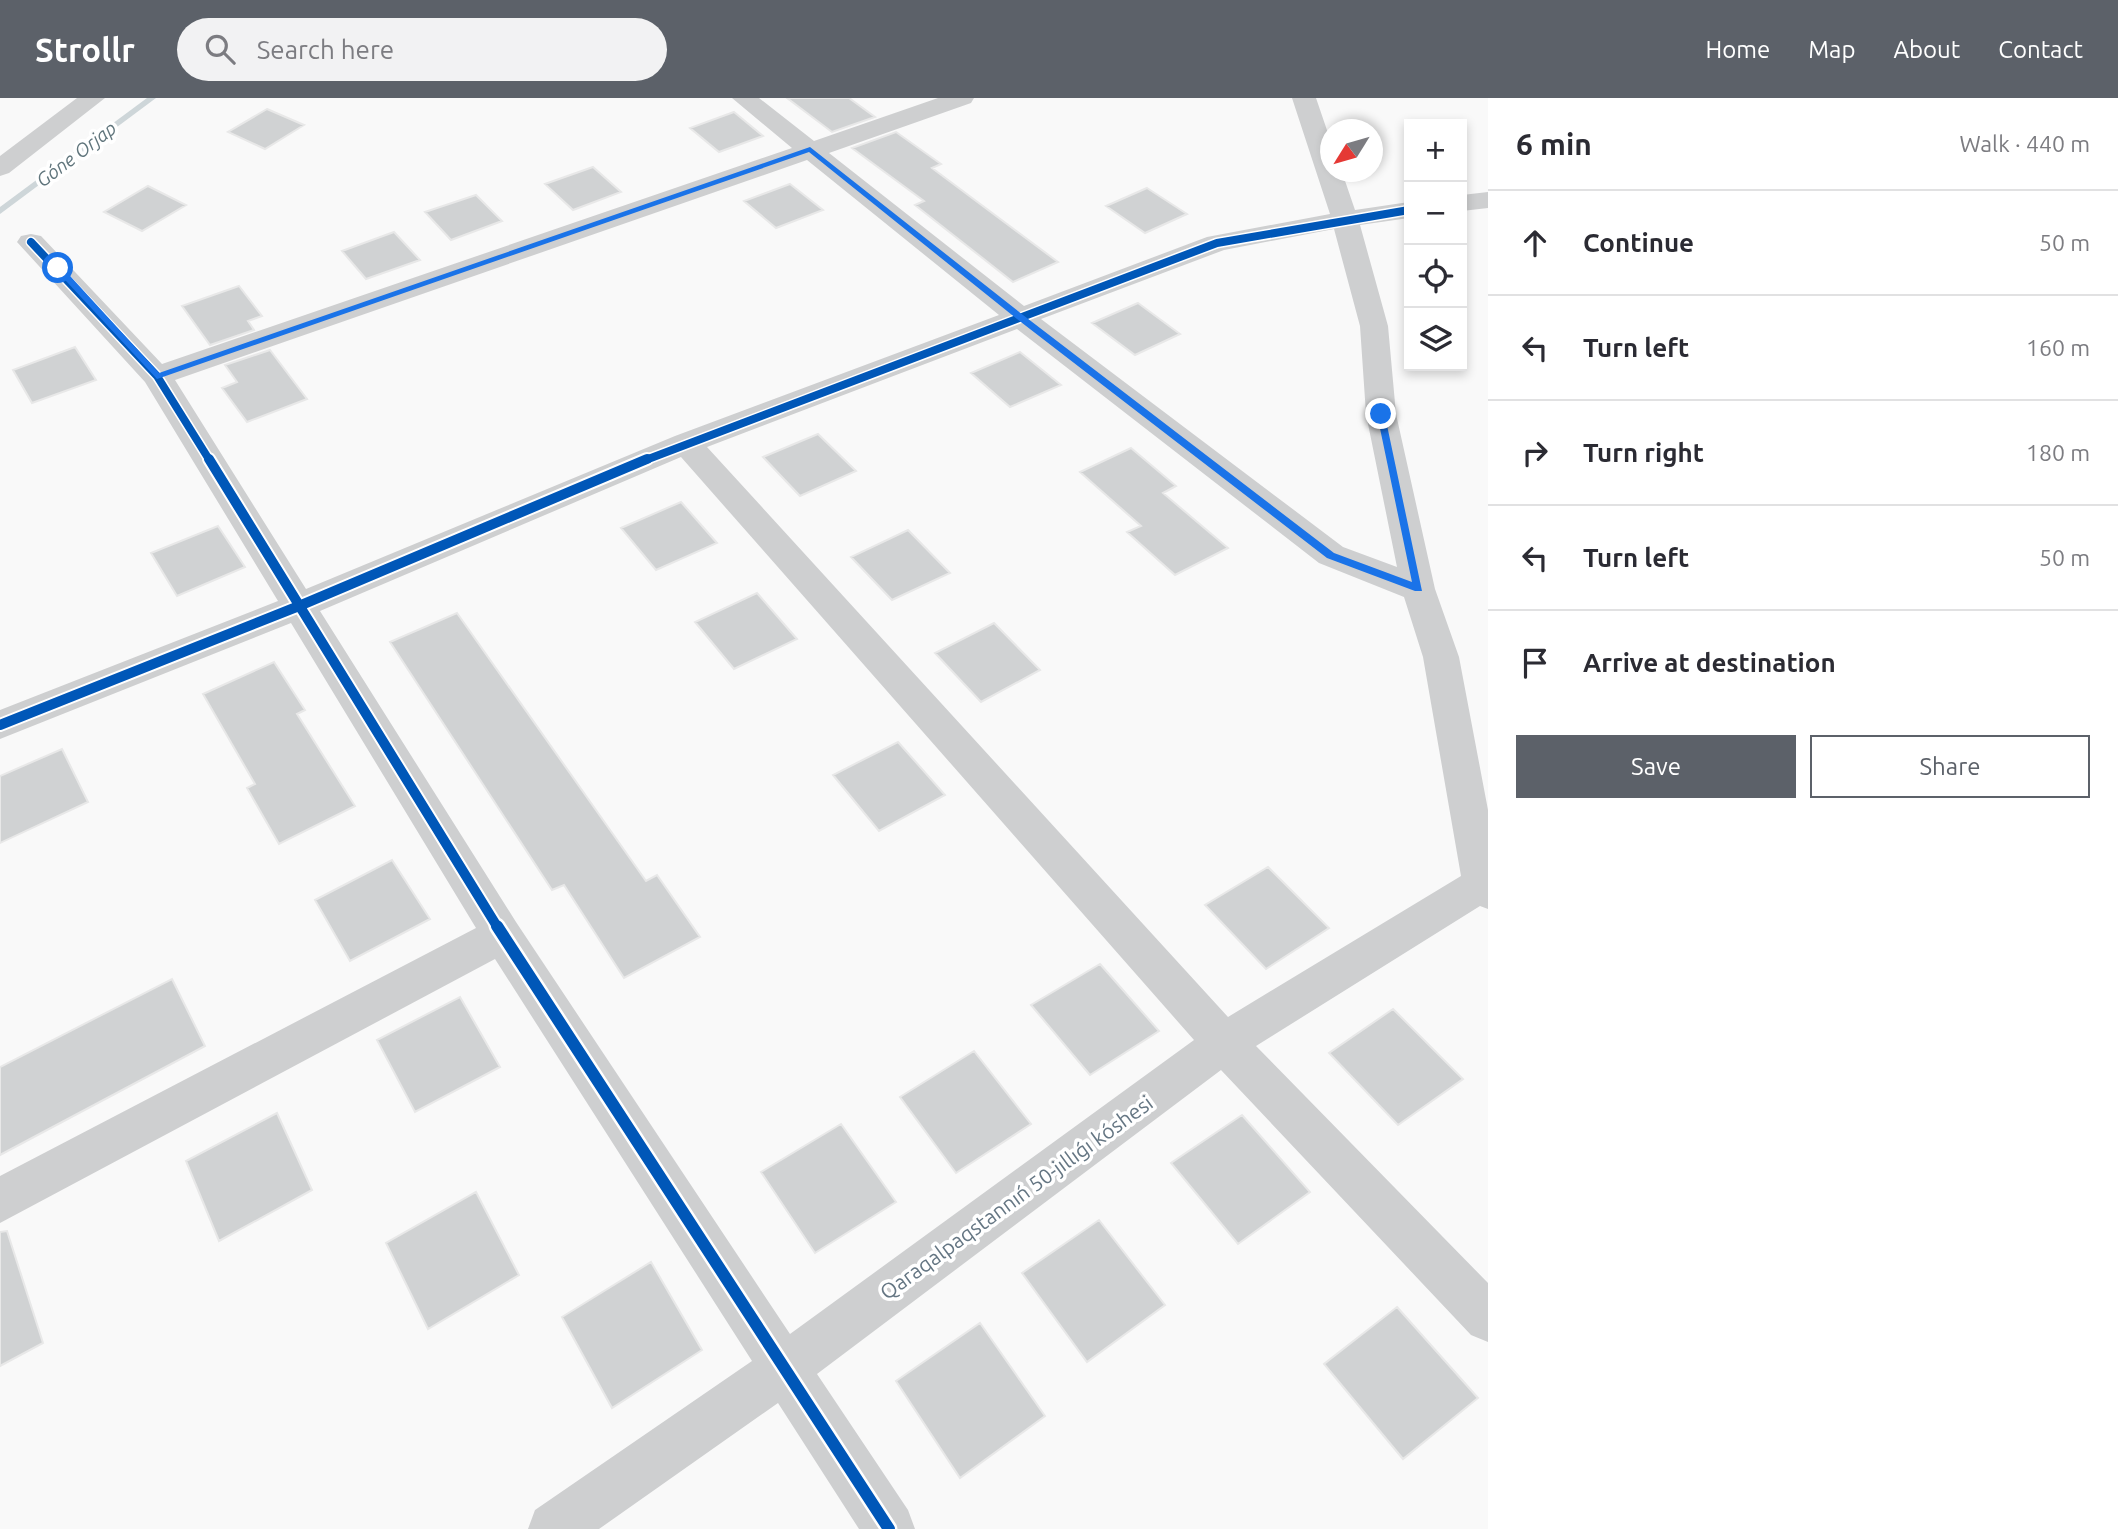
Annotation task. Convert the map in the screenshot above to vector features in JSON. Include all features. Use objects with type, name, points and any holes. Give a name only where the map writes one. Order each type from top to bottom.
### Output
[{"type":"street","points":[[0,168],[93,98]]},
{"type":"street","points":[[744,98],[1020,317],[1331,555],[1418,589]]},
{"type":"street","points":[[157,376],[962,98]]},
{"type":"street","points":[[1304,98],[1345,219],[1374,326],[1381,414],[1418,589],[1441,657],[1486,885]]},
{"type":"street","points":[[1467,202],[1488,200]]},
{"type":"street","points":[[0,725],[299,606],[686,443],[1217,243],[1404,211]]},
{"type":"street","points":[[31,242],[157,376],[502,935],[888,1529]]},
{"type":"street","points":[[686,443],[1224,1043],[1488,1318]]},
{"type":"street","name":"Qaraqalpaqstannıń 50-jıllıǵı kóshesi","points":[[554,1529],[785,1368],[1224,1043],[1486,885]]},
{"type":"street","points":[[0,1200],[502,935]]},
{"type":"building","points":[[787,98],[849,98],[875,117],[832,132]]},
{"type":"building","points":[[267,109],[304,125],[265,149],[228,132]]},
{"type":"building","points":[[734,112],[763,136],[719,152],[690,128]]},
{"type":"building","points":[[896,132],[941,164],[932,168],[1058,262],[1013,282],[915,205],[924,201],[852,148]]},
{"type":"building","points":[[593,167],[621,192],[573,210],[545,184]]},
{"type":"building","points":[[790,184],[823,210],[776,228],[744,201]]},
{"type":"building","points":[[148,186],[186,205],[142,231],[104,212]]},
{"type":"building","points":[[1147,188],[1187,214],[1145,233],[1106,206]]},
{"type":"building","points":[[476,195],[502,221],[451,240],[425,212]]},
{"type":"building","points":[[394,232],[420,260],[366,279],[342,251]]},
{"type":"building","points":[[239,286],[262,316],[248,321],[254,330],[210,345],[182,306]]},
{"type":"building","points":[[1138,303],[1180,334],[1135,355],[1092,323]]},
{"type":"building","points":[[75,347],[96,380],[32,403],[13,370]]},
{"type":"building","points":[[270,350],[307,399],[247,422],[222,388],[237,382],[225,365]]},
{"type":"building","points":[[1020,352],[1061,385],[1010,407],[971,373]]},
{"type":"building","points":[[818,434],[856,471],[800,496],[763,457]]},
{"type":"building","points":[[1131,448],[1176,486],[1163,493],[1228,548],[1175,575],[1127,532],[1141,526],[1080,472]]},
{"type":"building","points":[[681,502],[717,543],[656,570],[621,528]]},
{"type":"building","points":[[218,526],[245,567],[177,596],[151,553]]},
{"type":"building","points":[[908,530],[950,573],[892,600],[851,557]]},
{"type":"building","points":[[757,593],[797,639],[734,669],[695,622]]},
{"type":"building","points":[[457,613],[646,881],[657,875],[700,937],[624,978],[564,885],[552,890],[390,642]]},
{"type":"building","points":[[994,623],[1040,670],[981,702],[935,653]]},
{"type":"building","points":[[274,662],[305,710],[297,714],[355,806],[279,844],[247,788],[255,784],[203,694]]},
{"type":"building","points":[[898,742],[945,795],[879,831],[833,775]]},
{"type":"building","points":[[62,749],[88,802],[0,843],[0,776]]},
{"type":"building","points":[[392,860],[430,919],[350,961],[315,900]]},
{"type":"building","points":[[1268,867],[1329,928],[1266,969],[1205,905]]},
{"type":"building","points":[[1100,964],[1159,1031],[1090,1075],[1031,1005]]},
{"type":"building","points":[[172,979],[205,1046],[0,1155],[0,1067]]},
{"type":"building","points":[[460,997],[500,1067],[415,1112],[377,1040]]},
{"type":"building","points":[[1393,1009],[1463,1079],[1398,1125],[1329,1053]]},
{"type":"building","points":[[974,1051],[1031,1124],[956,1173],[900,1097]]},
{"type":"building","points":[[277,1113],[312,1190],[219,1241],[186,1161]]},
{"type":"building","points":[[1242,1115],[1310,1192],[1238,1244],[1171,1163]]},
{"type":"building","points":[[841,1124],[896,1202],[815,1253],[761,1172]]},
{"type":"building","points":[[476,1192],[519,1275],[428,1329],[386,1243]]},
{"type":"building","points":[[1099,1220],[1165,1305],[1087,1362],[1022,1273]]},
{"type":"building","points":[[7,1231],[43,1343],[0,1366],[0,1232]]},
{"type":"building","points":[[651,1262],[702,1350],[612,1408],[562,1317]]},
{"type":"building","points":[[1397,1307],[1478,1398],[1403,1459],[1324,1364]]},
{"type":"building","points":[[980,1323],[1045,1416],[960,1478],[896,1381]]},
{"type":"waterway","name":"Góne Orjap","points":[[0,211],[152,98]]},
{"type":"cycle path","points":[[0,725],[299,606],[686,443],[1217,243],[1404,211]]},
{"type":"cycle path","points":[[31,242],[157,376],[502,935],[889,1529]]},
{"type":"route","points":[[58,268],[157,376],[810,149],[1020,317],[1331,555],[1418,589],[1381,414]]}]
